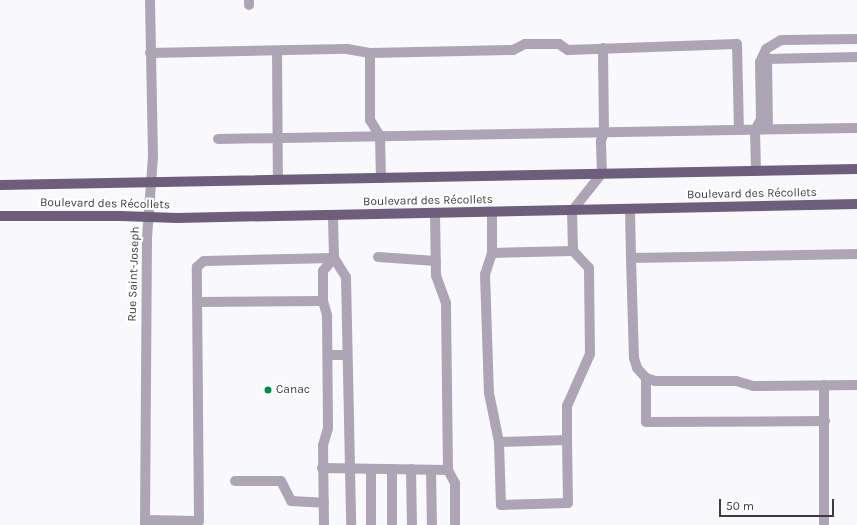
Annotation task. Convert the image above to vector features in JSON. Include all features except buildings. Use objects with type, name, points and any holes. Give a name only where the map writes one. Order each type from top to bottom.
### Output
[{"type":"main road","name":"Boulevard des Récollets","points":[[0,185],[857,169]]},
{"type":"main road","name":"Boulevard des Récollets","points":[[0,216],[333,216],[857,204]]},
{"type":"street","name":"Rue Saint-Joseph","points":[[145,522],[149,217],[152,182],[150,0]]},
{"type":"street","points":[[756,171],[755,130],[761,119],[760,62],[769,46],[781,40],[857,39]]},
{"type":"street","points":[[150,53],[347,49],[370,53],[513,50],[525,44],[559,44],[568,50],[737,44],[739,130]]},
{"type":"street","points":[[492,213],[492,253],[485,274],[489,393],[499,442],[501,505],[568,503],[567,406],[590,354],[589,268],[573,251],[572,211],[602,173],[601,141],[604,132],[603,48]]},
{"type":"street","points":[[277,51],[278,180]]},
{"type":"street","points":[[370,53],[370,120],[380,136],[380,178]]},
{"type":"street","points":[[768,129],[767,59],[857,57]]},
{"type":"street","points":[[218,139],[857,128]]},
{"type":"street","points":[[630,210],[630,258],[634,358],[637,368],[646,378],[655,381],[736,381],[753,386],[824,386],[857,384]]},
{"type":"street","points":[[435,214],[436,276],[446,303],[448,470],[454,483],[455,525]]},
{"type":"street","points":[[333,216],[334,258],[346,277],[351,525]]},
{"type":"street","points":[[492,253],[573,251]]},
{"type":"street","points":[[630,258],[857,254]]},
{"type":"street","points":[[378,257],[436,261]]},
{"type":"street","points":[[324,525],[322,468],[323,445],[328,428],[328,355],[327,315],[323,300],[323,272],[334,258]]},
{"type":"street","points":[[145,522],[199,521],[197,267],[204,261],[334,258]]},
{"type":"street","points":[[198,302],[323,300]]},
{"type":"street","points":[[328,355],[347,355]]},
{"type":"street","points":[[646,378],[646,422],[824,421]]},
{"type":"street","points":[[824,386],[824,525]]},
{"type":"street","points":[[499,442],[567,440]]},
{"type":"street","points":[[322,468],[448,470]]},
{"type":"street","points":[[371,469],[371,525]]},
{"type":"street","points":[[392,469],[392,525]]},
{"type":"street","points":[[412,469],[412,525]]},
{"type":"street","points":[[431,470],[432,525]]},
{"type":"street","points":[[235,481],[281,481],[291,501],[324,503]]},
{"type":"place","name":"Canac","points":[[268,390]]}]
